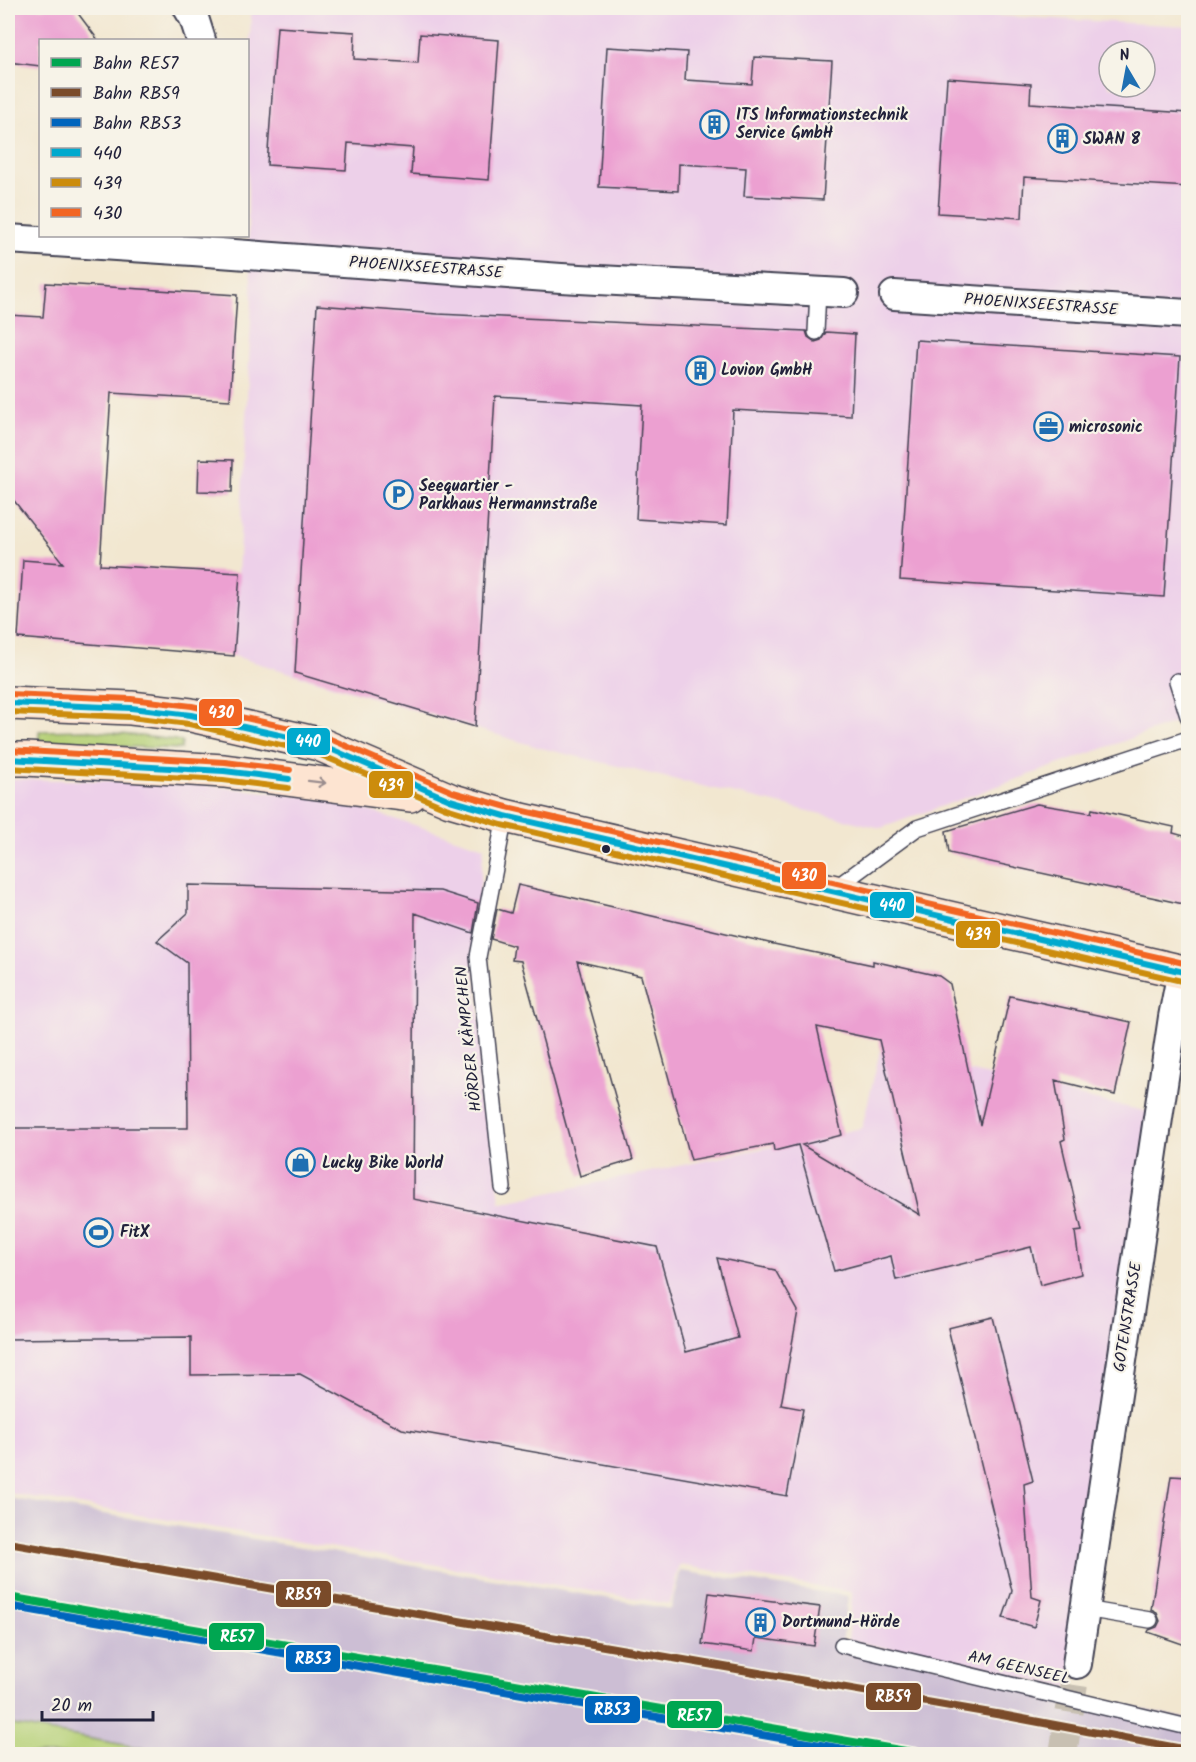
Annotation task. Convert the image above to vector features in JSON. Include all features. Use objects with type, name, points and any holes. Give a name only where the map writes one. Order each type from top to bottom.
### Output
[{"type":"main road","points":[[8,703],[131,708],[191,716],[319,744],[450,800],[505,816],[1185,972]]},
{"type":"main road","points":[[8,759],[224,771],[450,800]]},
{"type":"street","points":[[188,8],[201,39]]},
{"type":"street","name":"PHOENIXSEESTRASSE","points":[[8,239],[194,243],[561,278],[831,292]]},
{"type":"street","name":"PHOENIXSEESTRASSE","points":[[894,295],[1188,314]]},
{"type":"street","name":"GOTENSTRASSE","points":[[1077,1664],[1173,1017],[1185,972]]},
{"type":"lane","points":[[816,332],[831,292]]},
{"type":"lane","points":[[1177,681],[1188,716]]},
{"type":"lane","points":[[831,891],[917,828],[1188,739]]},
{"type":"lane","name":"HÖRDER KÄMPCHEN","points":[[503,1188],[478,957],[505,816]]},
{"type":"lane","points":[[1085,1609],[1150,1620]]},
{"type":"lane","name":"AM GEENSEEL","points":[[842,1645],[1188,1727]]},
{"type":"shaded area","points":[[251,8],[845,8],[1188,26],[1188,718],[881,828],[541,748],[234,656],[252,300],[249,237]]},
{"type":"shaded area","points":[[8,779],[178,782],[335,800],[484,847],[473,955],[500,1203],[862,1128],[880,1051],[1153,1113],[1068,1688],[848,1640],[852,1592],[679,1565],[670,1604],[8,1493]]},
{"type":"shaded area","points":[[8,1498],[671,1609],[680,1571],[848,1596],[842,1645],[1188,1719],[1188,1754],[175,1754],[8,1724]]},
{"type":"green space","points":[[85,730],[176,740],[182,742],[181,749],[39,745],[39,731]]},
{"type":"green space","points":[[8,1724],[175,1754],[8,1754]]},
{"type":"building","points":[[8,8],[74,8],[97,39],[39,39],[39,66],[8,62]]},
{"type":"building","points":[[277,27],[355,32],[354,59],[418,63],[420,34],[499,40],[489,180],[411,174],[413,148],[348,143],[346,170],[267,165]]},
{"type":"building","name":"ITS Informationstechnik Service GmbH","points":[[607,47],[687,52],[685,80],[752,84],[754,57],[832,61],[823,200],[744,196],[746,168],[679,164],[678,191],[599,187]]},
{"type":"building","name":"SWAN 8","points":[[947,78],[1031,84],[1030,103],[1188,113],[1188,187],[1024,177],[1022,218],[938,213]]},
{"type":"building","points":[[46,283],[237,295],[230,400],[111,393],[100,565],[240,573],[234,656],[18,638],[23,560],[63,563],[8,493],[8,315],[43,317]]},
{"type":"building","name":"Seequartier - Parkhaus Hermannstraße","points":[[317,305],[438,314],[806,331],[808,337],[815,342],[821,340],[826,332],[855,334],[851,416],[733,410],[727,525],[636,519],[642,405],[495,396],[475,727],[295,673]]},
{"type":"building","points":[[916,340],[1180,357],[1164,597],[900,580]]},
{"type":"building","points":[[199,459],[233,460],[232,492],[198,491]]},
{"type":"building","points":[[1037,804],[1091,813],[1092,809],[1174,827],[1173,833],[1188,837],[1188,905],[949,853],[946,831]]},
{"type":"building","name":"Lucky Bike World","points":[[188,885],[440,891],[478,903],[473,933],[415,913],[413,1199],[657,1247],[686,1352],[738,1338],[717,1258],[775,1270],[798,1311],[781,1405],[803,1409],[787,1496],[402,1429],[300,1374],[191,1375],[191,1337],[8,1339],[8,1128],[188,1128],[187,963],[157,941],[188,913]]},
{"type":"building","points":[[518,885],[769,943],[873,965],[873,961],[939,976],[950,984],[980,1125],[1010,996],[1131,1022],[1115,1095],[1055,1080],[1065,1139],[1061,1141],[1082,1231],[1075,1232],[1081,1274],[1040,1285],[1031,1247],[896,1280],[891,1256],[834,1271],[798,1145],[774,1151],[773,1144],[691,1160],[641,976],[577,961],[633,1160],[580,1176],[521,961],[512,960],[514,946],[491,939],[497,909],[511,913]],"holes":[[[817,1027],[879,1040],[920,1215],[802,1145],[842,1135]]]},
{"type":"building","points":[[993,1317],[1033,1481],[1024,1484],[1032,1597],[1041,1600],[1034,1627],[1003,1618],[1012,1591],[948,1328]]},
{"type":"building","points":[[1171,1476],[1188,1477],[1188,1646],[1148,1632],[1157,1627],[1160,1621],[1157,1613],[1151,1610]]},
{"type":"building","name":"Dortmund-Hörde","points":[[709,1593],[820,1607],[814,1646],[756,1638],[754,1651],[702,1644]]},
{"type":"tunnel","points":[[1063,1754],[1077,1664]]},
{"type":"rail line","name":"RB59","points":[[8,1543],[1002,1715],[1188,1750]]},
{"type":"rail line","name":"RE57","points":[[8,1597],[923,1754]]},
{"type":"rail line","name":"RB53","points":[[8,1606],[873,1754]]},
{"type":"transit line","name":"430","points":[[8,694],[131,699],[192,706],[321,735],[453,792],[507,807],[1188,964]]},
{"type":"transit line","name":"440","points":[[8,703],[131,708],[191,715],[319,744],[450,800],[505,816],[1188,973]]},
{"type":"transit line","name":"439","points":[[8,712],[130,717],[189,724],[316,753],[446,808],[502,825],[1186,982]]},
{"type":"transit line","name":"430","points":[[8,750],[225,762],[290,770]]},
{"type":"transit line","name":"440","points":[[8,759],[224,771],[289,779]]},
{"type":"transit line","name":"439","points":[[8,768],[223,780],[288,788]]},
{"type":"place","name":"ITS Informationstechnik Service GmbH","points":[[715,124]]},
{"type":"place","name":"SWAN 8","points":[[1062,139]]},
{"type":"place","name":"Lovion GmbH","points":[[700,370]]},
{"type":"place","name":"microsonic","points":[[1048,427]]},
{"type":"place","name":"Seequartier - Parkhaus Hermannstraße","points":[[398,495]]},
{"type":"place","name":"Lucky Bike World","points":[[301,1163]]},
{"type":"place","name":"FitX","points":[[99,1232]]},
{"type":"place","name":"Dortmund-Hörde","points":[[761,1622]]}]
